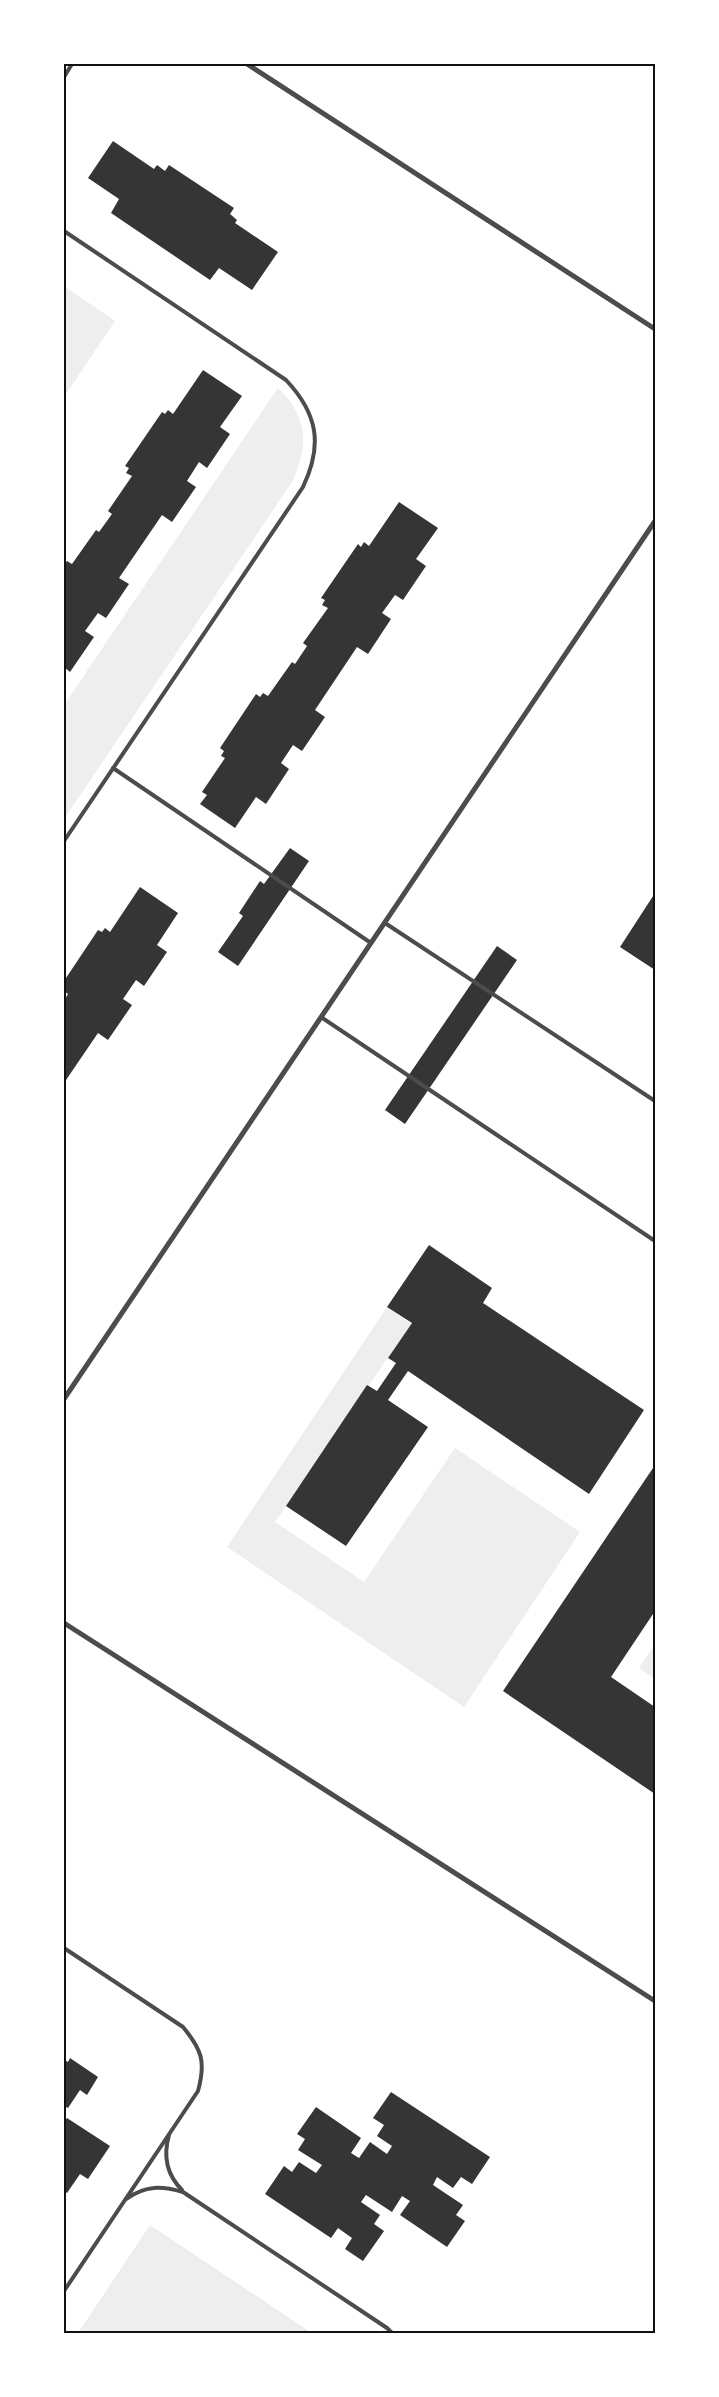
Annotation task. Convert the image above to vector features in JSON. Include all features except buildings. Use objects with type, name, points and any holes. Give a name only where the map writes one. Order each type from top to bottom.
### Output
[{"type":"street","points":[[247,64],[655,329]]},
{"type":"street","points":[[64,1399],[655,521]]},
{"type":"street","points":[[64,1623],[655,2002]]},
{"type":"lane","points":[[64,76],[72,64]]},
{"type":"lane","points":[[64,231],[286,380],[298,394],[309,412],[316,448],[312,467],[303,487],[64,842]]},
{"type":"lane","points":[[113,768],[371,943]]},
{"type":"lane","points":[[385,923],[655,1101]]},
{"type":"lane","points":[[321,1017],[655,1241]]},
{"type":"lane","points":[[64,1948],[183,2027],[197,2044],[201,2054],[202,2071],[198,2091],[64,2291]]},
{"type":"lane","points":[[171,2130],[166,2146],[165,2158],[174,2182],[184,2192],[392,2333]]},
{"type":"lane","points":[[124,2200],[133,2194],[158,2186],[184,2192]]},
{"type":"shaded area","points":[[64,286],[115,321],[64,397]]},
{"type":"shaded area","points":[[278,388],[295,410],[303,432],[301,456],[292,482],[64,819],[64,705]]},
{"type":"shaded area","points":[[387,1307],[411,1324],[275,1522],[364,1582],[455,1448],[580,1532],[464,1707],[227,1547]]},
{"type":"shaded area","points":[[655,1644],[655,1679],[639,1668]]},
{"type":"shaded area","points":[[150,2225],[312,2333],[78,2333]]}]
